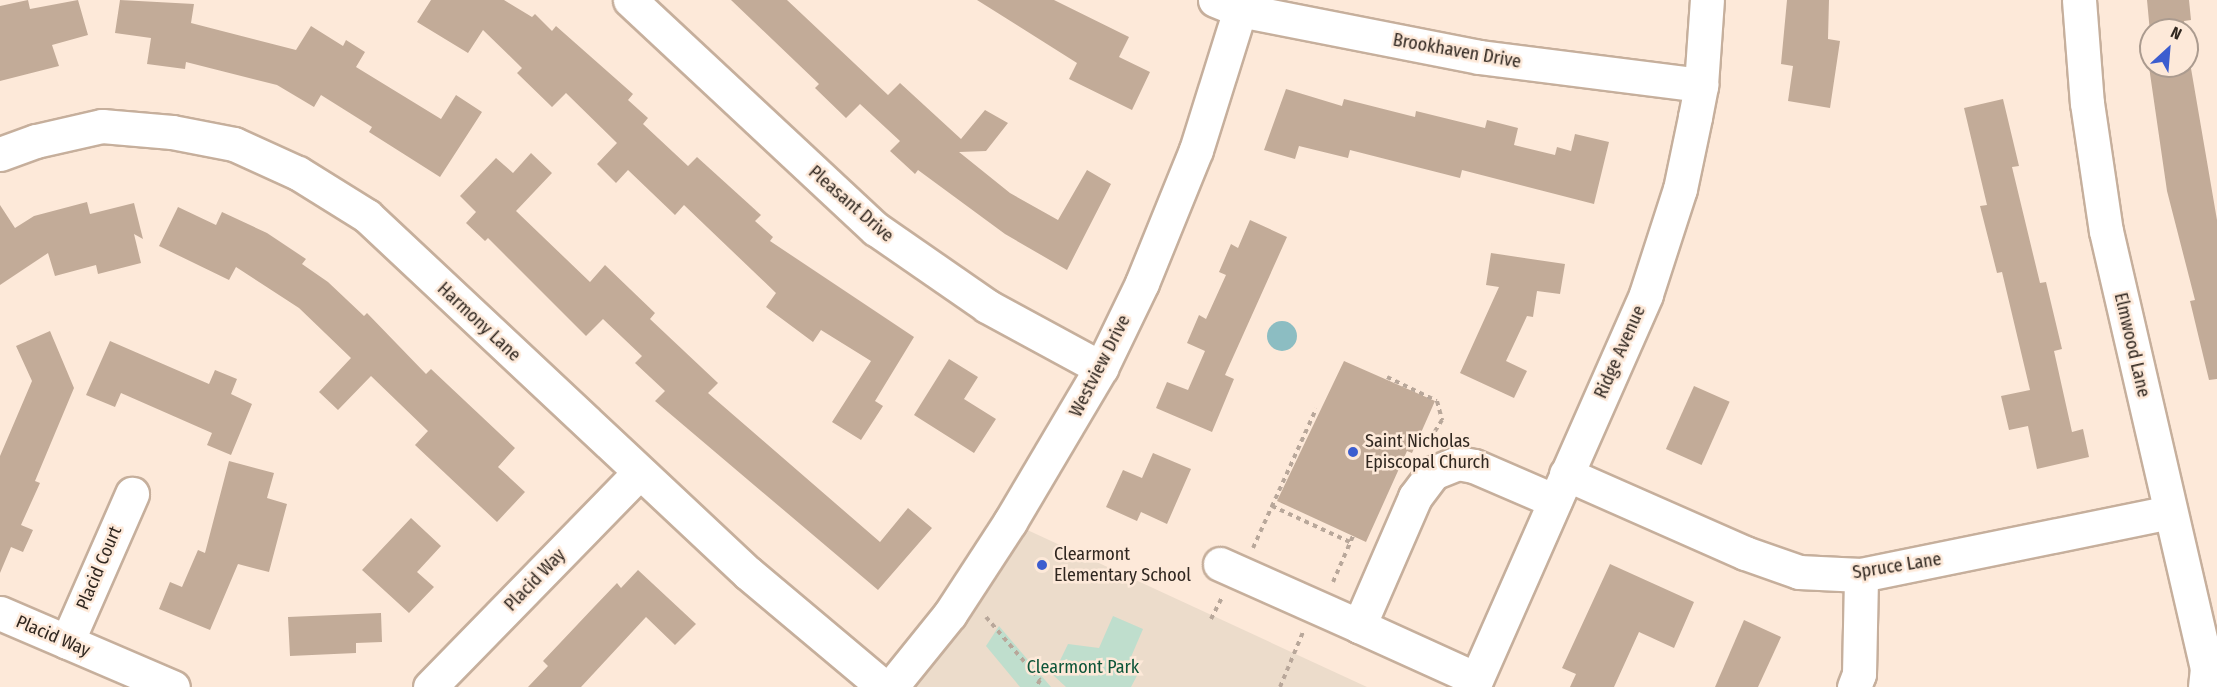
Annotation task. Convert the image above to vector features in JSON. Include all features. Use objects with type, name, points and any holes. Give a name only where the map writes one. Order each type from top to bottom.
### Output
[{"type":"street","name":"Pleasant Drive","points":[[630,0],[876,229],[987,306],[1101,368]]},
{"type":"street","name":"Ridge Avenue","points":[[1474,683],[1646,294],[1680,189],[1701,85],[1707,0]]},
{"type":"street","name":"Elmwood Lane","points":[[2079,0],[2086,103],[2106,231],[2207,668],[2205,687]]},
{"type":"street","name":"Westview Drive","points":[[891,687],[950,614],[1004,531],[1101,368],[1142,283],[1196,150],[1228,5]]},
{"type":"street","name":"Brookhaven Drive","points":[[1228,5],[1479,57],[1701,85]]},
{"type":"street","name":"Harmony Lane","points":[[0,154],[36,141],[102,126],[172,132],[234,144],[298,172],[367,216],[748,573],[884,687]]},
{"type":"street","name":"Spruce Lane","points":[[1359,626],[1415,497],[1423,483],[1442,467],[1474,466],[1560,488],[1799,572],[1860,575],[2170,512]]},
{"type":"street","name":"Placid Way","points":[[430,687],[639,473]]},
{"type":"street","name":"Placid Court","points":[[67,642],[132,494]]},
{"type":"street","points":[[1231,568],[1359,626],[1474,683]]},
{"type":"street","points":[[1854,687],[1858,674],[1860,575]]},
{"type":"street","name":"Placid Way","points":[[0,613],[173,687]]},
{"type":"path","points":[[1387,377],[1437,401],[1442,420],[1423,446]]},
{"type":"path","points":[[1211,619],[1231,568],[1272,506],[1316,409]]},
{"type":"path","points":[[1272,506],[1351,542]]},
{"type":"path","points":[[986,617],[1040,680],[1036,687]]},
{"type":"shaded area","name":"Clearmont Elementary School","points":[[1010,522],[1367,687],[891,687]]},
{"type":"green space","name":"Clearmont Park","points":[[1113,616],[1143,629],[1128,664],[1140,670],[1131,687],[1066,687],[1053,675],[1068,644],[1099,648]]},
{"type":"green space","points":[[999,626],[1051,687],[1020,687],[986,646]]},
{"type":"water","points":[[1282,321],[1292,326],[1297,336],[1292,346],[1282,351],[1272,346],[1267,336],[1272,326]]},
{"type":"building","points":[[28,0],[30,9],[78,0],[88,35],[52,45],[59,66],[0,81],[0,6]]},
{"type":"building","points":[[120,0],[194,4],[191,23],[296,50],[311,26],[343,46],[346,40],[365,52],[356,67],[441,119],[456,95],[482,112],[440,177],[369,132],[372,127],[321,95],[314,107],[277,85],[186,62],[185,69],[147,64],[151,38],[115,33]]},
{"type":"building","points":[[431,0],[504,0],[532,17],[535,14],[552,31],[556,26],[633,94],[628,100],[648,118],[643,124],[688,166],[697,157],[761,215],[755,221],[773,237],[770,241],[914,337],[875,401],[883,406],[861,440],[832,422],[871,361],[821,330],[813,342],[766,307],[776,293],[684,205],[675,215],[628,170],[616,183],[597,164],[617,143],[566,93],[552,107],[517,73],[522,68],[483,30],[468,53],[417,22]]},
{"type":"building","points":[[731,0],[787,0],[888,95],[900,83],[961,139],[985,110],[1008,123],[986,151],[959,152],[1010,193],[1058,220],[1087,170],[1111,184],[1067,270],[1005,234],[918,170],[915,174],[890,151],[900,141],[860,104],[846,118],[815,88],[819,84]]},
{"type":"building","points":[[977,0],[1054,0],[1129,37],[1119,57],[1150,72],[1132,110],[1069,79],[1077,63]]},
{"type":"building","points":[[1787,0],[1829,0],[1828,39],[1840,41],[1830,108],[1788,101],[1793,66],[1781,64]]},
{"type":"building","points":[[2147,0],[2189,0],[2191,18],[2149,18]]},
{"type":"building","points":[[2151,78],[2193,78],[2217,220],[2217,379],[2209,380],[2190,301],[2195,300],[2167,191]]},
{"type":"building","points":[[1286,89],[1342,106],[1344,99],[1415,117],[1416,111],[1485,128],[1487,120],[1518,128],[1514,145],[1555,155],[1557,147],[1571,151],[1575,134],[1609,142],[1594,204],[1462,170],[1460,178],[1350,150],[1348,158],[1299,146],[1295,159],[1264,150]]},
{"type":"building","points":[[2003,99],[2019,166],[2012,167],[2040,283],[2046,282],[2062,349],[2054,351],[2072,432],[2083,429],[2089,457],[2037,469],[2028,426],[2009,430],[2001,396],[2030,390],[2002,272],[1997,273],[1980,206],[1987,205],[1964,108]]},
{"type":"building","points":[[531,153],[552,173],[516,211],[590,282],[605,265],[655,313],[650,319],[718,383],[708,393],[880,542],[908,508],[932,528],[878,590],[655,401],[665,391],[635,363],[642,356],[603,319],[586,336],[488,238],[485,241],[466,223],[476,212],[460,196],[496,158],[513,173]]},
{"type":"building","points":[[87,202],[90,214],[134,203],[143,239],[134,234],[141,263],[98,274],[96,265],[55,276],[48,253],[0,285],[0,205],[15,228],[34,216]]},
{"type":"building","points":[[178,207],[216,225],[222,212],[267,233],[306,259],[302,264],[328,282],[364,316],[367,313],[426,374],[431,369],[515,448],[498,467],[525,492],[497,522],[415,445],[428,431],[371,376],[338,410],[319,392],[351,358],[299,308],[236,267],[229,280],[159,246]]},
{"type":"building","points":[[1250,220],[1287,237],[1225,375],[1234,379],[1212,432],[1156,408],[1167,382],[1188,390],[1205,351],[1187,343],[1199,315],[1206,319],[1226,275],[1219,272],[1231,244],[1238,248]]},
{"type":"building","points":[[1491,253],[1565,264],[1560,294],[1537,291],[1533,317],[1527,316],[1506,361],[1527,371],[1514,398],[1460,373],[1499,287],[1486,285]]},
{"type":"building","points":[[50,331],[74,388],[35,481],[40,483],[21,525],[33,530],[23,552],[11,547],[0,573],[0,456],[32,381],[16,346]]},
{"type":"building","points":[[110,341],[209,384],[215,370],[237,379],[231,394],[252,404],[231,455],[207,445],[212,433],[121,393],[115,407],[86,395]]},
{"type":"building","points":[[949,359],[978,377],[964,399],[996,419],[974,453],[914,415]]},
{"type":"building","name":"Saint Nicholas Episcopal Church","points":[[1344,361],[1435,401],[1412,453],[1407,451],[1366,542],[1277,501]]},
{"type":"building","points":[[1694,386],[1730,402],[1702,465],[1666,449]]},
{"type":"building","points":[[1153,453],[1191,469],[1167,524],[1141,512],[1137,521],[1106,507],[1123,470],[1142,478]]},
{"type":"building","points":[[229,461],[274,473],[267,498],[287,504],[269,572],[238,564],[210,630],[159,609],[170,582],[182,587],[198,550],[205,553]]},
{"type":"building","points":[[411,518],[441,546],[417,572],[434,587],[409,613],[362,570]]},
{"type":"building","points":[[1610,564],[1694,602],[1674,648],[1639,632],[1614,687],[1570,687],[1576,674],[1562,668]]},
{"type":"building","points":[[638,570],[696,624],[675,645],[646,617],[581,687],[528,687],[548,666],[543,661],[617,583],[621,588]]},
{"type":"building","points":[[381,613],[382,642],[356,643],[356,653],[290,656],[288,617]]},
{"type":"building","points":[[1744,620],[1781,637],[1758,687],[1715,687]]},
{"type":"place","name":"Saint Nicholas Episcopal Church","points":[[1353,452]]},
{"type":"place","name":"Clearmont Elementary School","points":[[1042,565]]}]
